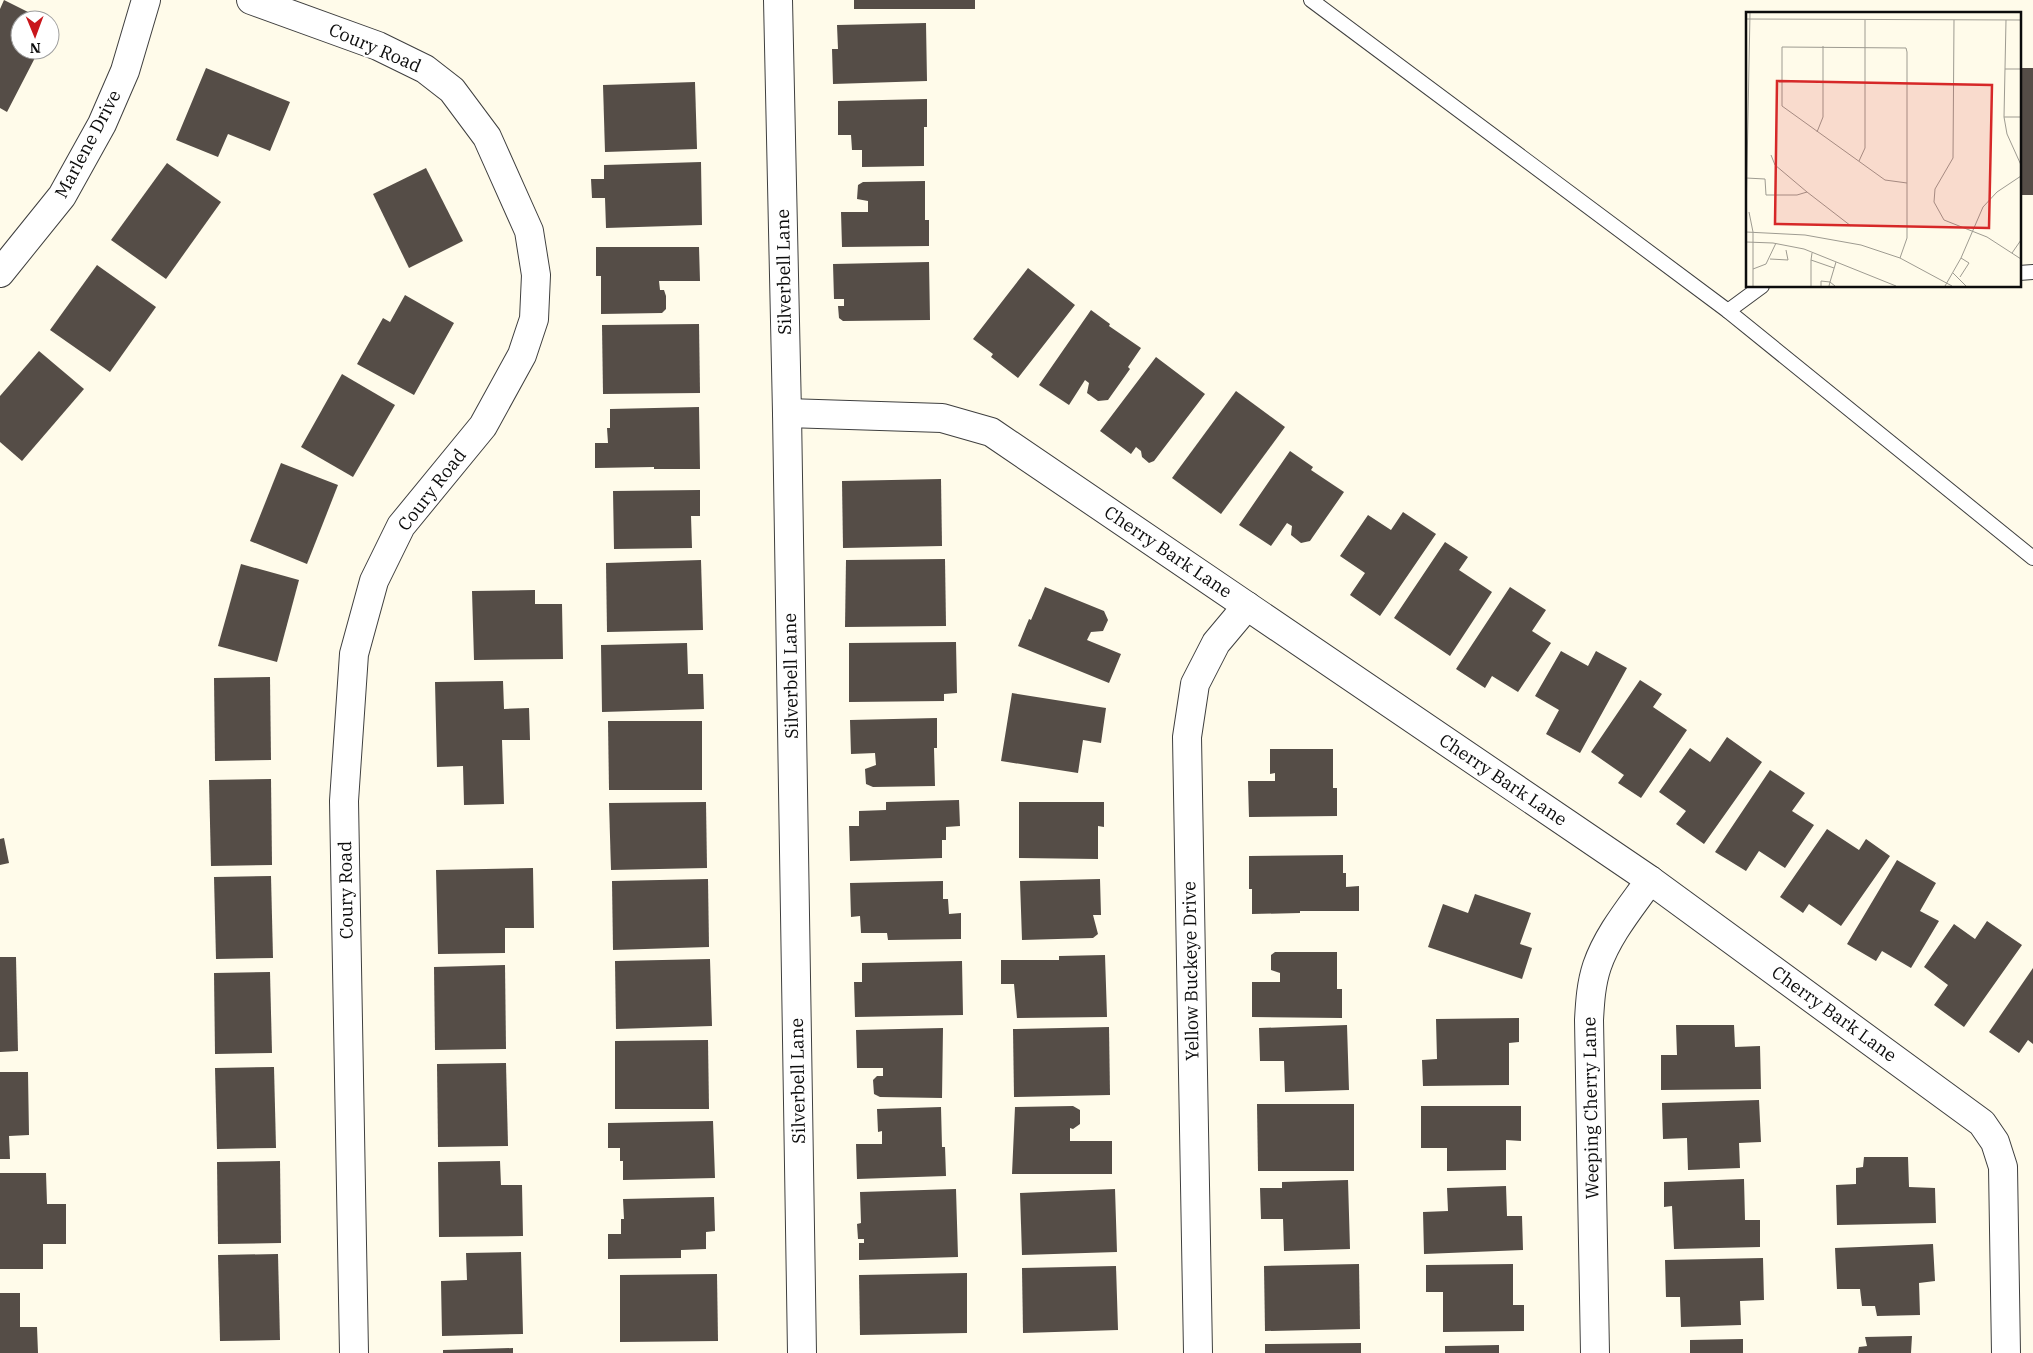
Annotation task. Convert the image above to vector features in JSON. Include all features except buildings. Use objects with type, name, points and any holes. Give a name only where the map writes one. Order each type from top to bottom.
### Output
[{"type":"street","name":"Marlene Drive","points":[[0,273],[62,196],[102,124],[125,72],[146,0]]},
{"type":"street","name":"Coury Road","points":[[251,0],[378,46],[425,69],[452,90],[487,137],[529,231],[536,275],[534,319],[522,355],[483,426],[401,526],[374,581],[354,654],[344,801],[354,1353]]},
{"type":"street","name":"Silverbell Lane","points":[[778,0],[787,413],[802,1353]]},
{"type":"street","name":"Cherry Bark Lane","points":[[787,413],[888,414],[942,418],[991,432],[1650,880],[1982,1123],[1995,1142],[2002,1167],[2006,1353]]},
{"type":"street","name":"Yellow Buckeye Drive","points":[[1198,1353],[1187,737],[1195,684],[1216,643],[1247,606]]},
{"type":"street","name":"Weeping Cherry Lane","points":[[1595,1353],[1589,1020],[1591,993],[1597,967],[1607,943],[1650,880]]},
{"type":"lane","points":[[1311,0],[1728,311],[2033,558]]},
{"type":"lane","points":[[2020,272],[2033,272]]},
{"type":"lane","points":[[1728,311],[1759,288]]}]
